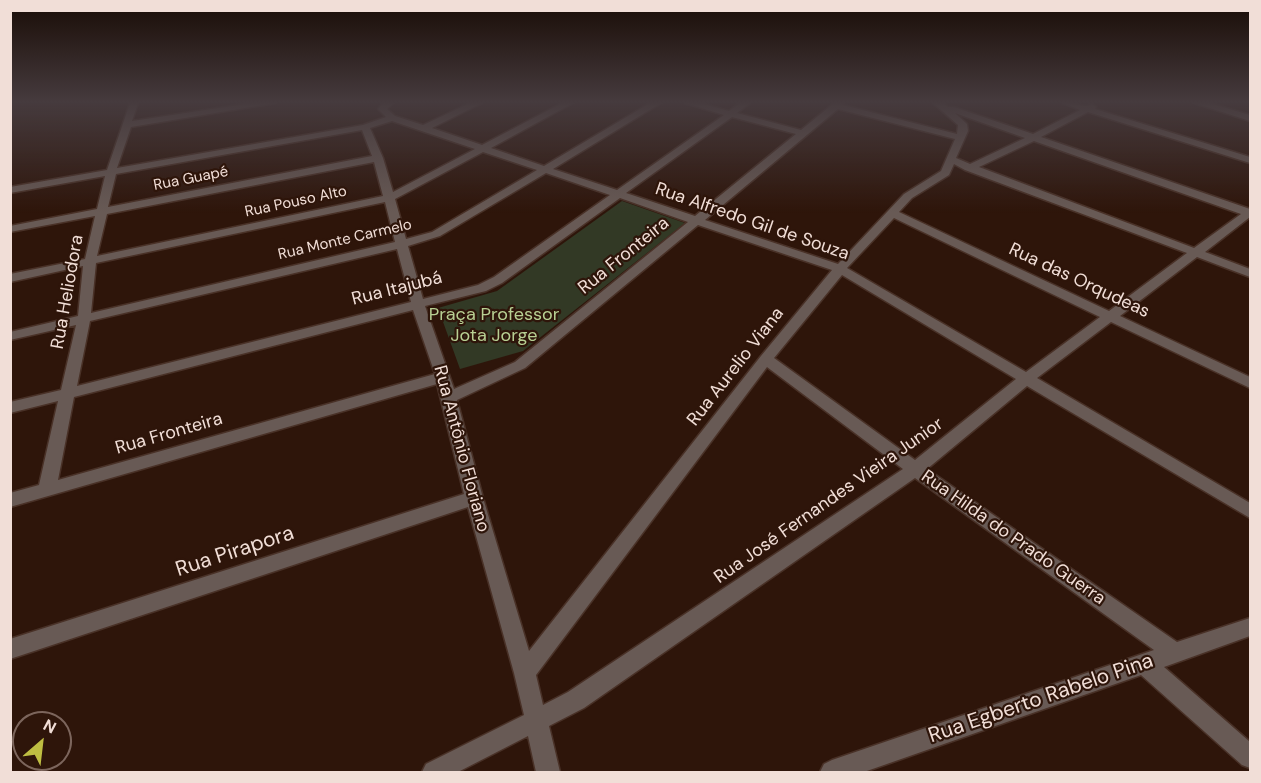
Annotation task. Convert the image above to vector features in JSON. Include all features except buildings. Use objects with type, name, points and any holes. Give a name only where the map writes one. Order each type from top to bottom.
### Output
[{"type":"street","name":"Rua Heliodora","points":[[47,489],[84,318],[90,262],[111,172],[121,140]]},
{"type":"street","points":[[10,190],[294,140]]},
{"type":"street","name":"Rua Antônio Floriano","points":[[370,140],[378,158],[418,304],[448,398],[474,498],[525,673],[548,772]]},
{"type":"street","name":"Rua Alfredo Gil de Souza","points":[[459,140],[840,270],[1251,511]]},
{"type":"street","name":"Rua Pouso Alto","points":[[10,278],[390,198],[500,140]]},
{"type":"street","name":"Rua Monte Carmelo","points":[[10,336],[402,244],[436,234],[596,140]]},
{"type":"street","name":"Rua Itajubá","points":[[10,408],[482,288],[498,280],[695,140]]},
{"type":"street","name":"Rua Fronteira","points":[[448,398],[520,365],[798,140]]},
{"type":"street","points":[[959,140],[949,166],[974,166],[1251,273]]},
{"type":"street","points":[[974,166],[1032,140]]},
{"type":"street","points":[[1039,140],[1250,212]]},
{"type":"street","points":[[1184,140],[1251,160]]},
{"type":"street","name":"Rua Guapé","points":[[10,229],[378,158]]},
{"type":"street","name":"Rua Aurelio Viana","points":[[525,673],[766,358],[891,212],[908,196],[949,166]]},
{"type":"street","name":"Rua das Orqudeas","points":[[891,212],[1251,383]]},
{"type":"street","name":"Rua José Fernandes Vieira Junior","points":[[434,772],[535,723],[576,700],[915,469],[1026,379],[1250,212]]},
{"type":"street","name":"Rua Hilda do Prado Guerra","points":[[766,358],[915,469],[1174,653]]},
{"type":"street","name":"Rua Fronteira","points":[[10,500],[442,377]]},
{"type":"street","name":"Rua Pirapora","points":[[10,650],[474,498]]},
{"type":"street","name":"Rua Egberto Rabelo Pina","points":[[832,772],[1251,627]]},
{"type":"street","points":[[1144,663],[1251,757]]},
{"type":"green space","name":"Praça Professor Jota Jorge","points":[[622,201],[685,223],[523,351],[460,369],[438,308],[497,291]]}]
